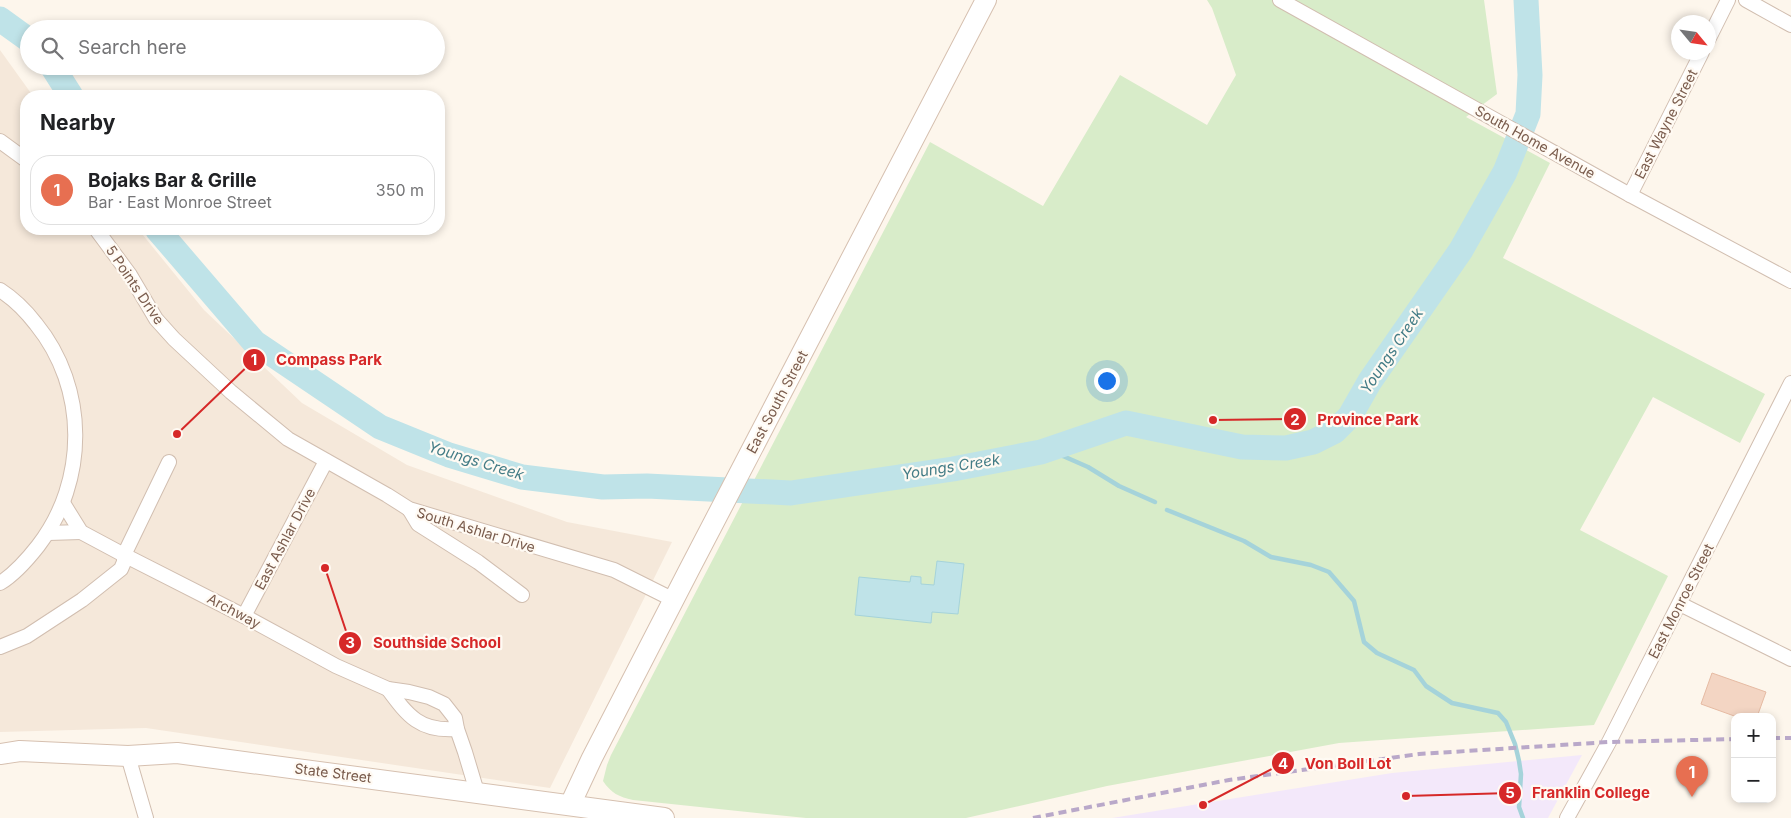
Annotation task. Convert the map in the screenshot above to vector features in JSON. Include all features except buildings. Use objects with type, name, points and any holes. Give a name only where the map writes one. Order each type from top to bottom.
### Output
[{"type":"street","name":"East South Street","points":[[570,805],[688,570],[986,0]]},
{"type":"street","name":"South Home Avenue","points":[[1280,0],[1630,196],[1791,281]]},
{"type":"street","points":[[1716,24],[1728,0]]},
{"type":"street","points":[[1746,0],[1791,25]]},
{"type":"street","name":"East Wayne Street","points":[[1630,196],[1698,60]]},
{"type":"street","points":[[0,141],[20,156]]},
{"type":"street","name":"5 Points Drive","points":[[100,235],[130,276],[156,320],[232,392],[288,439]]},
{"type":"street","points":[[0,290],[27,312],[45,335],[60,360],[70,388],[75,417],[76,446],[72,475],[64,503],[48,533],[28,559],[0,583]]},
{"type":"street","name":"East Monroe Street","points":[[1567,818],[1609,742],[1791,383]]},
{"type":"street","name":"South Ashlar Drive","points":[[288,439],[409,509],[614,570],[674,600]]},
{"type":"street","name":"East Ashlar Drive","points":[[244,616],[326,461]]},
{"type":"street","points":[[0,647],[28,636],[82,600],[121,569],[124,555],[169,462]]},
{"type":"street","points":[[64,503],[81,532]]},
{"type":"street","points":[[409,509],[418,524],[478,562],[522,594]]},
{"type":"street","name":"Archway","points":[[48,533],[81,532],[336,666],[388,689],[430,697],[444,704],[455,718],[456,729],[477,792]]},
{"type":"street","points":[[1680,604],[1791,659]]},
{"type":"street","name":"Archway","points":[[388,689],[400,705],[418,722],[432,728],[443,730],[456,729]]},
{"type":"street","name":"State Street","points":[[0,754],[20,751],[128,756],[177,753],[664,818]]},
{"type":"street","points":[[128,756],[146,818]]},
{"type":"shaded area","points":[[0,50],[29,90],[20,90],[20,235],[143,235],[204,310],[302,403],[407,465],[567,522],[672,542],[550,788],[146,728],[0,732]]},
{"type":"shaded area","points":[[1582,755],[1548,818],[1112,818],[1392,773]]},
{"type":"green space","points":[[1207,0],[1484,0],[1497,94],[1466,117],[1550,163],[1503,258],[1765,394],[1740,443],[1653,397],[1580,530],[1668,576],[1594,725],[1339,743],[1107,786],[966,818],[806,818],[633,800],[619,796],[612,791],[603,781],[611,755],[930,142],[1043,206],[1120,75],[1207,125],[1236,75],[1212,8]]},
{"type":"water","points":[[937,561],[964,564],[958,614],[932,612],[931,623],[855,615],[859,577],[910,582],[911,576],[921,577],[921,584],[934,585]]},
{"type":"waterway","name":"Youngs Creek","points":[[162,235],[254,342],[380,427],[449,455],[522,477],[603,487],[647,486],[791,493],[953,469],[1041,452],[1126,423],[1242,447],[1286,448],[1313,442],[1335,431],[1350,416],[1370,381],[1461,250],[1505,172],[1528,114],[1530,75],[1526,0]]},
{"type":"waterway","name":"Youngs Creek","points":[[0,19],[20,33]]},
{"type":"waterway","name":"Youngs Creek","points":[[58,75],[67,90]]},
{"type":"waterway","points":[[1041,452],[1063,456],[1088,467],[1119,486],[1155,502]]},
{"type":"waterway","points":[[1167,510],[1244,541],[1271,557],[1311,565],[1329,572],[1354,601],[1364,642],[1377,653],[1414,670],[1426,686],[1452,703],[1498,713],[1506,722],[1515,744],[1521,774],[1519,807],[1523,818]]},
{"type":"railway","points":[[1776,738],[1791,738]]},
{"type":"railway","points":[[1033,818],[1229,780],[1419,754],[1609,742],[1731,739]]},
{"type":"place","name":"Province Park","points":[[1213,420]]},
{"type":"place","name":"Compass Park","points":[[177,434]]},
{"type":"place","name":"Southside School","points":[[325,568]]},
{"type":"place","name":"Franklin College","points":[[1406,796]]},
{"type":"place","name":"Bojaks Bar & Grille","points":[[1692,797]]},
{"type":"place","name":"Von Boll Lot","points":[[1203,805]]}]
